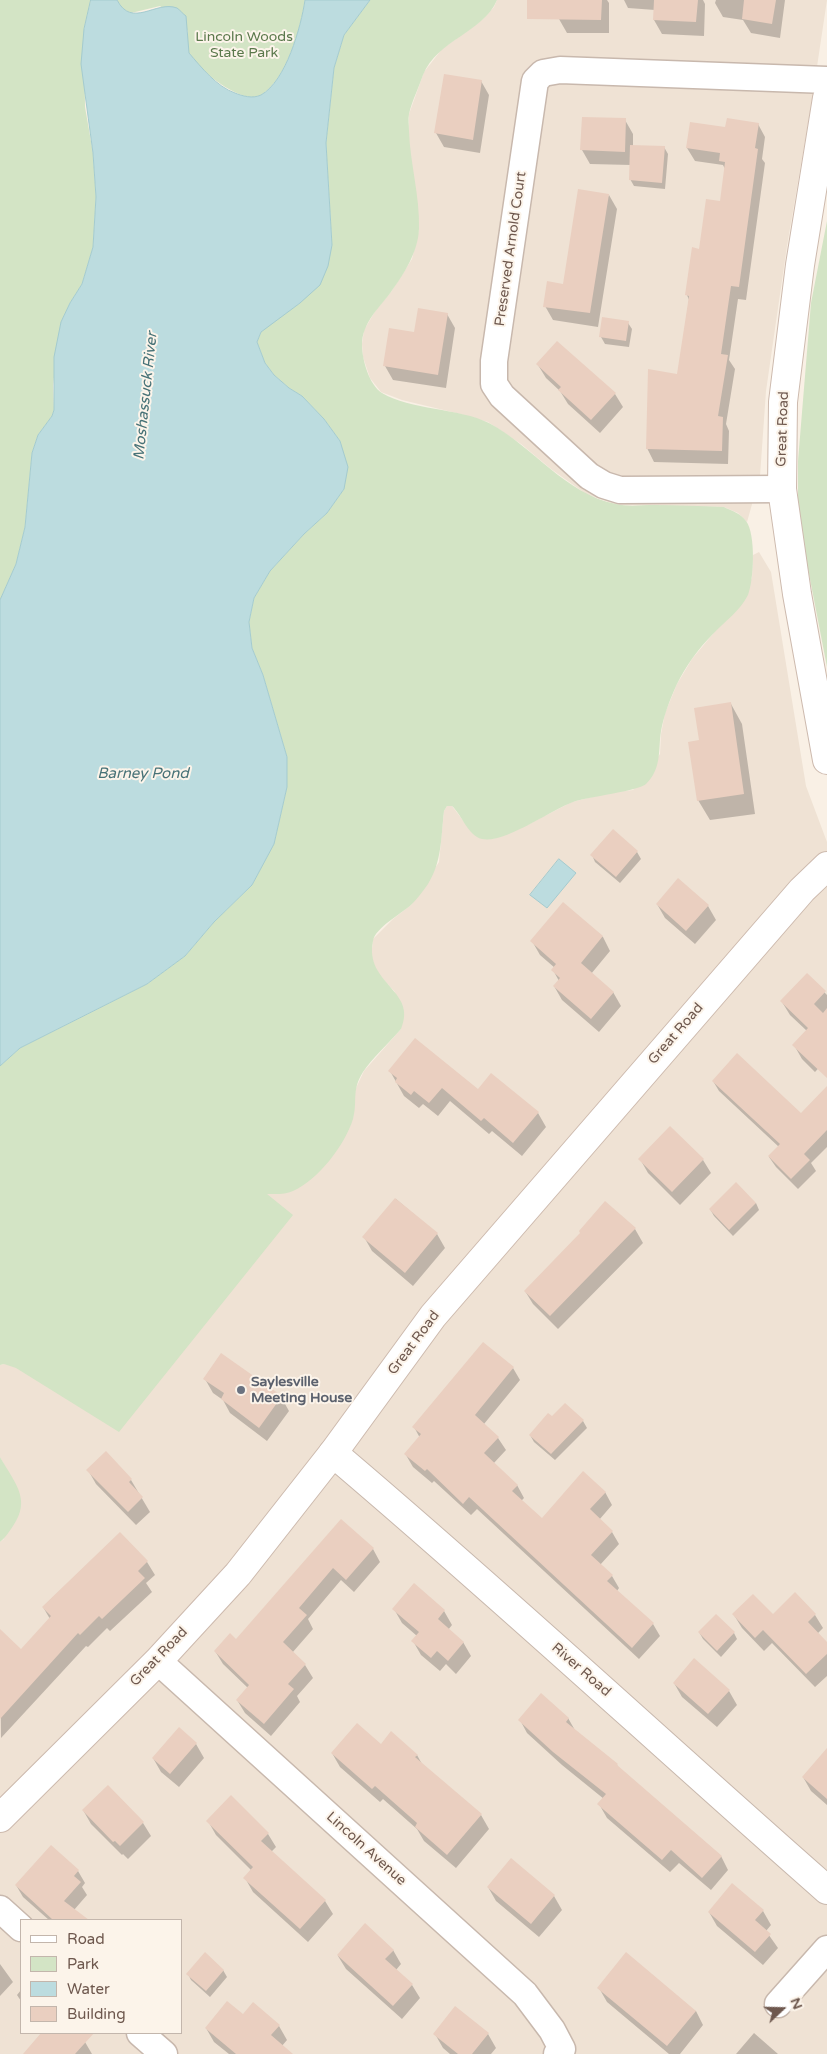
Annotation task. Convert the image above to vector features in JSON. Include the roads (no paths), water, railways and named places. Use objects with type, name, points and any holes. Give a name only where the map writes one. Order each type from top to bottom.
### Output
[{"type":"main road","name":"Great Road","points":[[827,98],[800,265],[783,402],[782,489],[797,594],[827,760]]},
{"type":"main road","name":"Great Road","points":[[0,1818],[158,1661],[238,1574],[333,1453],[433,1316],[795,898],[827,866]]},
{"type":"main road","name":"River Road","points":[[333,1453],[396,1506],[827,1890]]},
{"type":"street","name":"Preserved Arnold Court","points":[[782,489],[620,490],[604,485],[589,476],[502,396],[494,384],[494,361],[535,81],[543,73],[560,70],[827,80]]},
{"type":"street","name":"Lincoln Avenue","points":[[158,1661],[524,1994],[552,2030],[559,2052]]},
{"type":"street","points":[[0,1909],[20,1927]]},
{"type":"street","points":[[778,2004],[827,1949]]},
{"type":"street","points":[[141,2034],[164,2054]]},
{"type":"water","name":"Barney Pond","points":[[91,0],[117,0],[123,8],[137,13],[161,7],[177,8],[186,16],[189,53],[222,86],[238,94],[251,97],[261,95],[270,88],[285,66],[296,38],[305,0],[370,0],[344,35],[334,68],[326,143],[332,245],[328,266],[320,285],[300,303],[261,332],[257,342],[265,363],[274,375],[302,396],[324,419],[340,441],[348,467],[344,489],[327,513],[304,534],[270,571],[254,598],[249,622],[252,648],[263,675],[287,757],[287,787],[274,844],[252,885],[214,922],[185,956],[147,984],[20,1048],[0,1066],[0,600],[16,564],[25,527],[32,453],[38,435],[52,416],[54,410],[54,357],[61,322],[82,284],[93,247],[96,197],[93,153],[81,64],[84,29]]},
{"type":"water","points":[[559,859],[576,873],[547,908],[530,895]]},
{"type":"place","name":"Saylesville Meeting House","points":[[241,1390]]},
{"type":"park label","name":"Lincoln Woods State Park","points":[[244,46]]},
{"type":"water label","name":"Moshassuck River","points":[[146,396]]}]
